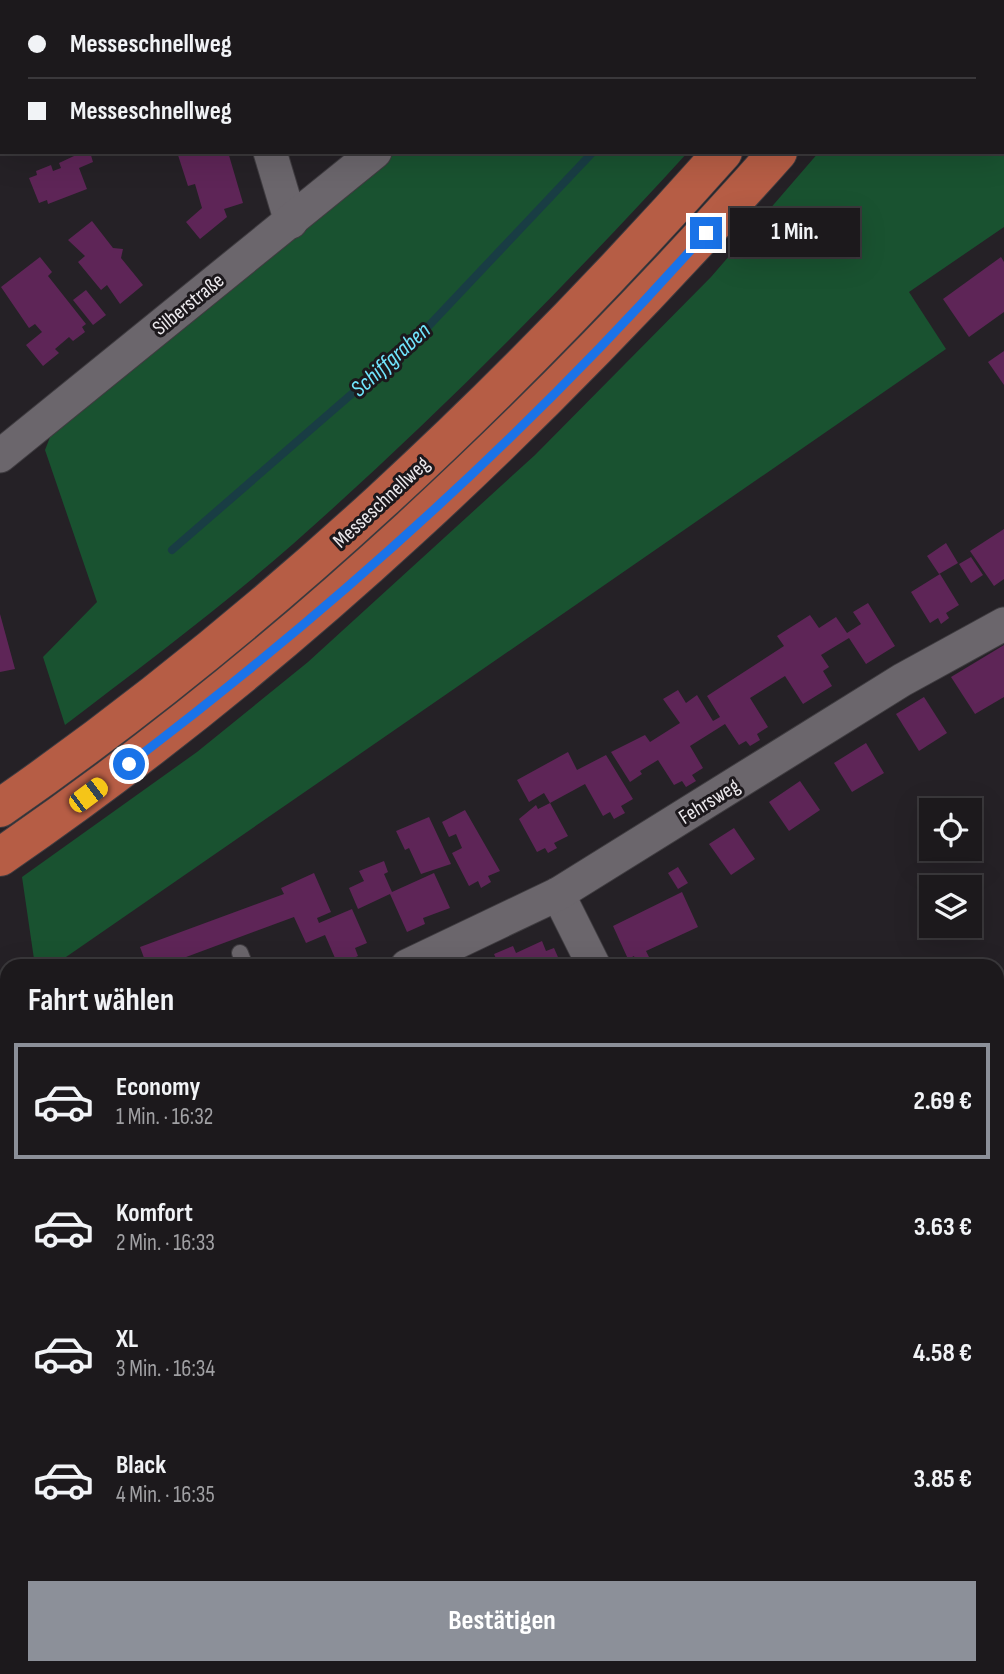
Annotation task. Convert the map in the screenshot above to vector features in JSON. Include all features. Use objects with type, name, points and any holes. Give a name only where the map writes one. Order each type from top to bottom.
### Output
[{"type":"highway","name":"Messeschnellweg","points":[[0,808],[187,668],[302,574],[403,482],[560,328],[636,250],[721,154]]},
{"type":"highway","name":"Messeschnellweg","points":[[0,857],[67,811],[212,701],[343,590],[443,498],[651,294],[776,154]]},
{"type":"street","points":[[271,154],[291,222]]},
{"type":"street","name":"Silberstraße","points":[[0,456],[373,154]]},
{"type":"street","name":"Fehrsweg","points":[[422,959],[558,894],[902,680],[1004,624]]},
{"type":"street","points":[[558,894],[590,959]]},
{"type":"green space","points":[[395,154],[686,154],[495,354],[344,498],[237,591],[65,725],[43,657],[97,602],[45,450],[52,432]]},
{"type":"green space","points":[[817,154],[1004,154],[1004,227],[909,292],[946,349],[63,959],[34,959],[22,877],[197,752],[308,662],[535,455],[711,277]]},
{"type":"building","points":[[91,154],[93,162],[79,168],[87,189],[48,204],[47,200],[39,203],[29,178],[37,175],[36,171],[51,165],[53,171],[61,168],[59,163],[74,156]]},
{"type":"building","points":[[178,154],[229,154],[243,203],[224,209],[227,217],[200,239],[186,222],[202,208],[195,184],[188,186]]},
{"type":"building","points":[[92,221],[113,248],[123,249],[121,258],[143,285],[120,304],[107,285],[101,290],[78,262],[85,256],[68,240]]},
{"type":"building","points":[[40,257],[52,272],[48,276],[86,324],[82,327],[85,332],[73,341],[69,337],[55,349],[59,353],[43,366],[26,345],[42,332],[35,324],[29,328],[1,287]]},
{"type":"building","points":[[1001,257],[1004,262],[1004,312],[969,337],[943,299]]},
{"type":"building","points":[[86,290],[106,315],[93,325],[73,300]]},
{"type":"building","points":[[1004,351],[1004,385],[988,362]]},
{"type":"building","points":[[1004,529],[1004,579],[994,586],[970,551]]},
{"type":"building","points":[[946,543],[958,563],[939,574],[927,556]]},
{"type":"building","points":[[971,557],[983,575],[971,583],[959,564]]},
{"type":"building","points":[[940,574],[959,605],[946,613],[949,618],[941,624],[938,618],[930,623],[911,592]]},
{"type":"building","points":[[868,603],[895,646],[866,664],[849,638],[821,655],[829,667],[823,671],[832,686],[803,704],[785,676],[750,698],[768,727],[757,734],[760,740],[750,746],[746,741],[739,745],[725,724],[690,746],[703,768],[692,775],[696,781],[686,787],[682,781],[674,785],[658,760],[640,771],[642,774],[630,782],[611,752],[645,735],[650,742],[680,723],[663,699],[678,690],[686,703],[697,695],[713,721],[720,717],[707,696],[784,646],[777,636],[810,615],[819,628],[836,617],[847,633],[861,624],[853,612]]},
{"type":"building","points":[[0,614],[15,669],[0,672]]},
{"type":"building","points":[[1004,645],[1004,697],[975,714],[951,677]]},
{"type":"building","points":[[924,697],[947,733],[919,751],[896,714]]},
{"type":"building","points":[[866,743],[884,773],[852,792],[834,763]]},
{"type":"building","points":[[568,752],[577,770],[606,755],[633,799],[621,806],[625,813],[614,819],[610,812],[603,816],[585,784],[550,803],[544,793],[529,802],[517,780]]},
{"type":"building","points":[[800,781],[820,810],[789,831],[769,802]]},
{"type":"building","points":[[550,803],[568,836],[554,843],[557,848],[548,853],[545,848],[537,852],[519,819],[536,805],[538,809]]},
{"type":"building","points":[[465,810],[500,871],[488,876],[491,882],[481,888],[478,881],[469,886],[452,853],[462,848],[456,834],[449,837],[442,822]]},
{"type":"building","points":[[429,817],[451,864],[421,874],[409,848],[405,850],[396,831]]},
{"type":"building","points":[[734,828],[755,859],[731,875],[709,844]]},
{"type":"building","points":[[384,861],[388,872],[384,874],[392,892],[434,873],[450,908],[423,918],[425,924],[407,932],[390,894],[358,909],[349,888],[364,881],[359,871]]},
{"type":"building","points":[[678,867],[688,883],[678,889],[668,873]]},
{"type":"building","points":[[314,873],[331,912],[317,918],[319,923],[352,909],[367,943],[355,948],[358,956],[335,959],[325,935],[306,943],[294,917],[181,959],[144,959],[140,947],[284,894],[281,888]]},
{"type":"building","points":[[682,892],[698,927],[646,951],[649,957],[645,959],[635,959],[634,956],[628,959],[613,926]]},
{"type":"building","points":[[542,941],[546,951],[554,948],[559,959],[496,959],[494,954],[513,946],[516,953]]},
{"type":"waterway","name":"Schiffgraben","points":[[172,550],[422,333],[591,154]]},
{"type":"route","points":[[129,764],[212,701],[343,590],[453,489],[564,382],[670,274],[706,233]]}]
